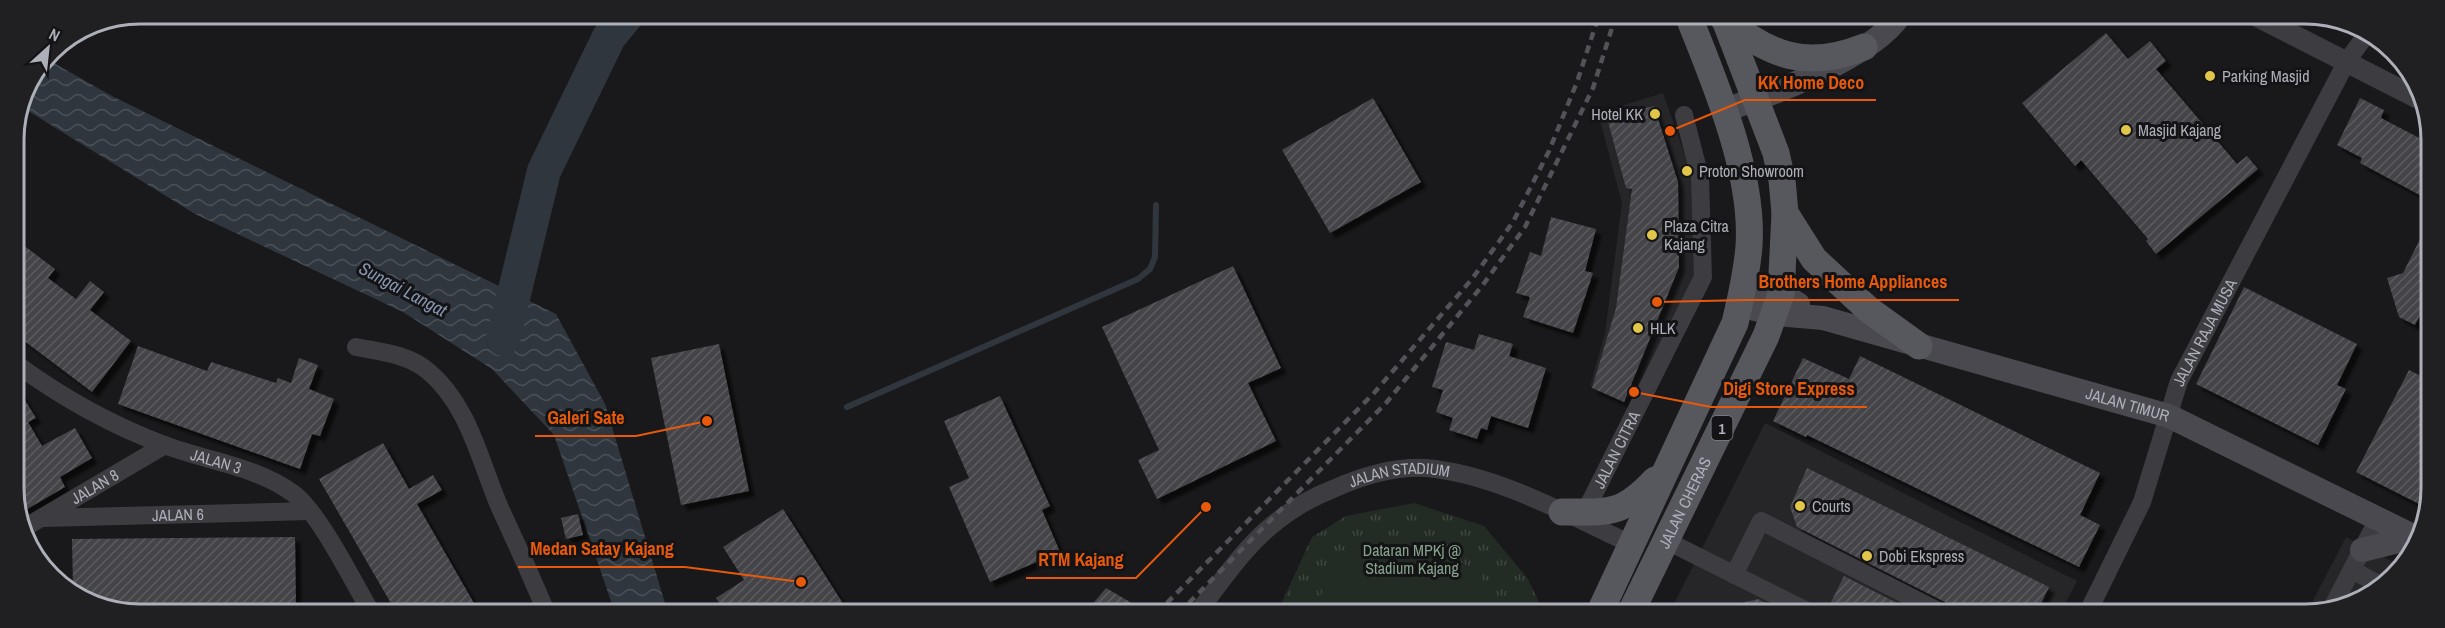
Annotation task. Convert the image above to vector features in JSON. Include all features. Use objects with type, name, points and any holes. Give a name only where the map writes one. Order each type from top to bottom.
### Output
[{"type":"main road","name":"JALAN CHERAS","points":[[1604,604],[1735,324],[1742,295],[1749,245],[1748,199],[1725,110],[1692,24]]},
{"type":"main road","name":"JALAN CHERAS","points":[[1635,604],[1766,336],[1777,304],[1785,213],[1782,180],[1776,153],[1727,24]]},
{"type":"main road","points":[[1733,24],[1762,47],[1781,54],[1826,58],[1843,55],[1864,46]]},
{"type":"main road","points":[[1725,110],[1755,101],[1810,78],[1878,37],[1890,24]]},
{"type":"main road","points":[[1785,213],[1814,259],[1869,310],[1919,346]]},
{"type":"main road","name":"JALAN TIMUR","points":[[1742,295],[2169,416],[2410,535]]},
{"type":"main road","points":[[1574,512],[1606,512],[1625,507],[1642,495],[1666,469]]},
{"type":"main road","points":[[2357,560],[2408,539]]},
{"type":"street","points":[[2272,24],[2411,95]]},
{"type":"street","name":"JALAN RAJA MUSA","points":[[2092,604],[2142,502],[2179,381],[2347,61],[2363,40]]},
{"type":"street","name":"JALAN CITRA","points":[[1574,512],[1703,277],[1700,177],[1684,115]]},
{"type":"street","points":[[356,347],[399,355],[415,362],[429,372],[452,398],[463,416],[542,604]]},
{"type":"street","name":"JALAN 3","points":[[24,369],[73,402],[165,445],[259,476],[295,495],[310,511],[366,604]]},
{"type":"street","name":"JALAN 8","points":[[30,525],[165,445]]},
{"type":"street","name":"JALAN STADIUM","points":[[1204,604],[1245,551],[1270,526],[1306,500],[1372,474],[1396,469],[1425,468],[1453,473],[1530,496],[1574,512],[1631,544]]},
{"type":"street","name":"JALAN 6","points":[[45,518],[310,511]]},
{"type":"street","points":[[2336,600],[2378,519]]},
{"type":"street","points":[[1734,574],[1761,521],[1924,604]]},
{"type":"street","points":[[1667,541],[1793,604]]},
{"type":"street","points":[[2357,560],[2376,580]]},
{"type":"shaded area","name":"Plaza Citra Kajang","points":[[1663,93],[1693,178],[1695,275],[1630,406],[1590,386],[1605,333],[1622,203],[1598,113]]},
{"type":"shaded area","points":[[1765,423],[2077,581],[2065,604],[1674,604]]},
{"type":"shaded area","points":[[2346,537],[2393,562],[2376,580],[2363,588],[2335,600],[2311,604]]},
{"type":"green space","name":"Dataran MPKj @ Stadium Kajang","points":[[1414,503],[1484,526],[1528,579],[1540,604],[1281,604],[1312,537],[1346,516]]},
{"type":"green space","points":[[1380,538],[1430,545],[1476,571],[1500,604],[1317,604],[1334,565]]},
{"type":"water","name":"Sungai Langat","points":[[78,77],[112,96],[556,314],[605,404],[665,604],[612,604],[554,435],[492,369],[403,312],[195,214],[28,111],[43,78]]},
{"type":"building","name":"Masjid Kajang","points":[[2106,33],[2128,59],[2150,41],[2166,61],[2156,69],[2237,164],[2247,156],[2258,169],[2156,254],[2146,241],[2148,239],[2081,160],[2075,166],[2022,103]]},
{"type":"building","points":[[1373,98],[1421,182],[1330,233],[1282,150]]},
{"type":"building","points":[[2360,98],[2384,110],[2381,118],[2421,139],[2419,169],[2421,170],[2421,196],[2360,163],[2362,158],[2337,145]]},
{"type":"building","name":"Plaza Citra Kajang","points":[[1654,106],[1678,182],[1679,267],[1624,402],[1592,388],[1616,308],[1632,189],[1626,188],[1607,118]]},
{"type":"building","points":[[1551,217],[1596,229],[1585,271],[1593,273],[1573,333],[1523,317],[1530,297],[1516,293],[1530,252],[1541,256]]},
{"type":"building","points":[[2421,237],[2421,313],[2415,325],[2399,317],[2387,278],[2403,273]]},
{"type":"building","points":[[24,246],[55,269],[48,278],[76,299],[90,281],[104,292],[90,310],[131,341],[92,392],[24,341]]},
{"type":"building","points":[[1233,266],[1281,368],[1248,383],[1276,441],[1157,499],[1138,460],[1159,450],[1102,327]]},
{"type":"building","points":[[2244,287],[2357,344],[2337,385],[2346,389],[2318,445],[2196,384]]},
{"type":"building","points":[[1479,334],[1513,344],[1509,356],[1546,368],[1528,428],[1491,416],[1487,430],[1481,428],[1477,439],[1449,430],[1453,418],[1436,412],[1443,390],[1432,387],[1446,342],[1474,350]]},
{"type":"building","points":[[719,344],[749,491],[681,505],[651,358]]},
{"type":"building","points":[[138,346],[207,371],[211,362],[276,383],[278,378],[291,383],[299,358],[318,365],[309,389],[334,399],[320,436],[312,434],[300,469],[118,404]]},
{"type":"building","points":[[1860,356],[2100,473],[2080,515],[2100,525],[2079,567],[1807,435],[1806,437],[1773,421],[1803,358],[1849,379]]},
{"type":"building","points":[[2409,370],[2421,376],[2420,504],[2356,472]]},
{"type":"building","points":[[1000,396],[1050,506],[1042,510],[1060,552],[990,582],[949,487],[969,478],[944,421]]},
{"type":"building","points":[[24,399],[36,418],[28,422],[42,446],[75,428],[92,458],[60,477],[65,487],[26,510]]},
{"type":"building","points":[[383,443],[409,489],[433,475],[442,490],[417,504],[474,604],[391,604],[319,479]]},
{"type":"building","points":[[1807,468],[2049,587],[2041,604],[1949,604],[1797,527],[1790,507]]},
{"type":"building","points":[[783,509],[843,604],[720,604],[716,598],[744,580],[723,547]]},
{"type":"building","points":[[578,514],[583,535],[566,539],[561,518]]},
{"type":"building","points":[[295,537],[296,604],[140,604],[103,598],[73,582],[72,539]]},
{"type":"building","points":[[1844,576],[1899,604],[1830,604]]},
{"type":"building","points":[[1106,588],[1134,604],[1093,604]]},
{"type":"building","points":[[1758,599],[1768,604],[1737,604]]},
{"type":"waterway","points":[[503,339],[544,171],[609,37],[620,24]]},
{"type":"waterway","points":[[847,407],[1138,279],[1150,269],[1155,257],[1156,205]]},
{"type":"railway","points":[[1166,604],[1374,393],[1472,279],[1513,222],[1549,151],[1577,82],[1596,24]]},
{"type":"railway","points":[[1188,604],[1386,403],[1482,286],[1525,227],[1593,88],[1613,24]]},
{"type":"place","name":"Parking Masjid","points":[[2210,76]]},
{"type":"place","name":"Hotel KK","points":[[1655,114]]},
{"type":"place","name":"Masjid Kajang","points":[[2126,130]]},
{"type":"place","name":"KK Home Deco","points":[[1670,131]]},
{"type":"place","name":"Proton Showroom","points":[[1687,171]]},
{"type":"place","name":"Plaza Citra Kajang","points":[[1652,235]]},
{"type":"place","name":"Brothers Home Appliances","points":[[1657,302]]},
{"type":"place","name":"HLK","points":[[1638,328]]},
{"type":"place","name":"Digi Store Express","points":[[1634,392]]},
{"type":"place","name":"Galeri Sate","points":[[707,421]]},
{"type":"place","name":"Courts","points":[[1800,506]]},
{"type":"place","name":"RTM Kajang","points":[[1206,507]]},
{"type":"place","name":"Dobi Ekspress","points":[[1867,556]]},
{"type":"place","name":"Medan Satay Kajang","points":[[801,582]]}]
